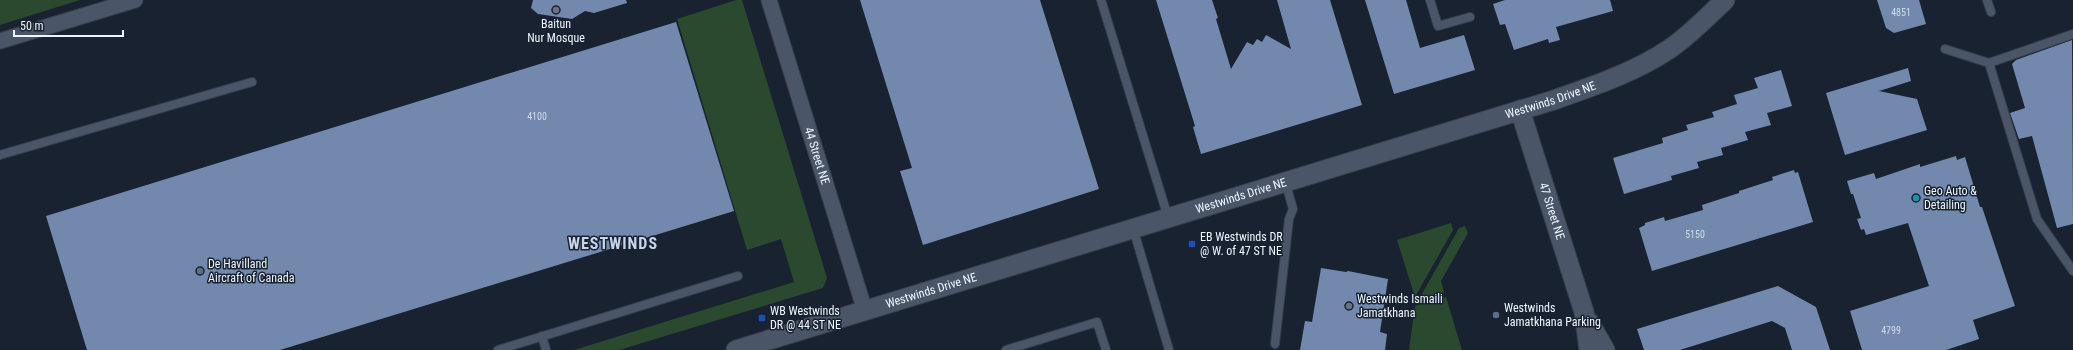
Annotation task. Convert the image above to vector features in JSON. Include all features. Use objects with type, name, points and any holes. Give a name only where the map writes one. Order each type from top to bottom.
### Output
[{"type":"street","points":[[0,41],[135,0]]},
{"type":"street","name":"44 Street NE","points":[[770,0],[865,311]]},
{"type":"street","name":"Westwinds Drive NE","points":[[736,350],[1554,100],[1621,75],[1651,60],[1669,49],[1696,28],[1726,0]]},
{"type":"street","name":"47 Street NE","points":[[1520,110],[1584,312],[1589,350]]},
{"type":"street","name":"47 Street NE","points":[[1584,312],[1605,350]]},
{"type":"lane","points":[[1101,0],[1168,217]]},
{"type":"lane","points":[[1430,0],[1438,26],[1470,18]]},
{"type":"lane","points":[[1987,0],[1991,12]]},
{"type":"lane","points":[[1945,49],[1989,63],[2073,34]]},
{"type":"lane","points":[[1989,63],[2037,219],[2073,271]]},
{"type":"lane","points":[[0,155],[252,82]]},
{"type":"lane","points":[[1275,344],[1289,219],[1293,209],[1285,181]]},
{"type":"lane","points":[[1133,228],[1169,350]]},
{"type":"lane","points":[[498,350],[738,276]]},
{"type":"lane","points":[[1006,350],[1097,322],[1105,350]]},
{"type":"lane","points":[[542,336],[546,350]]},
{"type":"green space","points":[[0,0],[80,0],[0,25]]},
{"type":"green space","points":[[736,0],[742,0],[827,278],[823,288],[619,350],[574,350],[794,282],[781,239],[747,250],[677,19]]},
{"type":"green space","points":[[1451,223],[1453,230],[1415,297],[1397,240]]},
{"type":"green space","points":[[1465,226],[1468,233],[1441,281],[1444,292],[1418,301],[1459,228]]},
{"type":"green space","points":[[1446,297],[1462,350],[1409,350],[1415,306]]},
{"type":"building","name":"Baitun Nur Mosque","points":[[533,0],[626,0],[627,3],[594,13],[585,11],[572,19],[538,14],[531,8]]},
{"type":"building","points":[[860,0],[1040,0],[1099,189],[923,245],[900,171],[912,168]]},
{"type":"building","points":[[1156,0],[1212,0],[1231,69],[1247,42],[1253,45],[1257,39],[1262,42],[1266,35],[1291,49],[1277,0],[1330,0],[1362,105],[1201,154],[1193,127],[1195,126]]},
{"type":"building","points":[[1365,0],[1406,0],[1420,48],[1464,35],[1475,70],[1394,94]]},
{"type":"building","points":[[1505,0],[1610,0],[1613,11],[1556,27],[1560,40],[1549,43],[1548,39],[1514,50],[1505,24],[1500,25],[1493,4]]},
{"type":"building","points":[[1877,0],[1919,0],[1926,24],[1894,33],[1886,28]]},
{"type":"building","points":[[676,22],[734,211],[280,350],[87,350],[46,216]]},
{"type":"building","points":[[2072,40],[2073,224],[2057,228],[2032,136],[2019,139],[2010,113],[2025,108],[2012,64],[2016,60]]},
{"type":"building","points":[[1908,68],[1911,81],[1879,91],[1917,99],[1927,130],[1845,155],[1826,93]]},
{"type":"building","points":[[1781,70],[1792,106],[1767,113],[1771,125],[1745,132],[1748,140],[1721,148],[1723,155],[1697,162],[1699,168],[1671,176],[1672,180],[1624,194],[1613,158],[1663,143],[1662,138],[1688,130],[1686,125],[1714,117],[1712,112],[1737,104],[1734,95],[1758,88],[1754,78]]},
{"type":"building","points":[[1956,156],[1957,160],[1965,157],[1980,207],[1982,207],[2015,306],[1973,320],[1979,339],[1946,350],[1862,350],[1850,311],[1929,286],[1908,223],[1866,235],[1864,229],[1861,230],[1857,219],[1861,218],[1847,181],[1874,173],[1876,179],[1920,164],[1920,167]]},
{"type":"building","points":[[1794,170],[1795,173],[1798,172],[1813,222],[1652,271],[1639,228],[1645,225],[1645,223],[1664,217],[1665,221],[1703,210],[1702,205],[1739,193],[1739,191],[1773,180],[1772,177]]},
{"type":"building","name":"Westwinds Ismaili Jamatkhana","points":[[1321,268],[1346,272],[1348,271],[1388,279],[1380,332],[1387,334],[1385,350],[1300,350],[1305,321],[1312,322]]},
{"type":"building","points":[[1778,286],[1816,307],[1830,350],[1792,350],[1785,328],[1772,321],[1680,350],[1644,350],[1637,329]]},
{"type":"place","name":"Baitun Nur Mosque","points":[[556,10]]},
{"type":"place","name":"Geo Auto & Detailing","points":[[1916,198]]},
{"type":"place","name":"EB Westwinds DR @ W. of 47 ST NE","points":[[1192,244]]},
{"type":"place","name":"De Havilland Aircraft of Canada","points":[[200,271]]},
{"type":"place","name":"Westwinds Ismaili Jamatkhana","points":[[1349,306]]},
{"type":"place","name":"Westwinds Jamatkhana Parking","points":[[1496,315]]},
{"type":"place","name":"WB Westwinds DR @ 44 ST NE","points":[[762,318]]},
{"type":"district","name":"WESTWINDS","points":[[613,243]]}]
